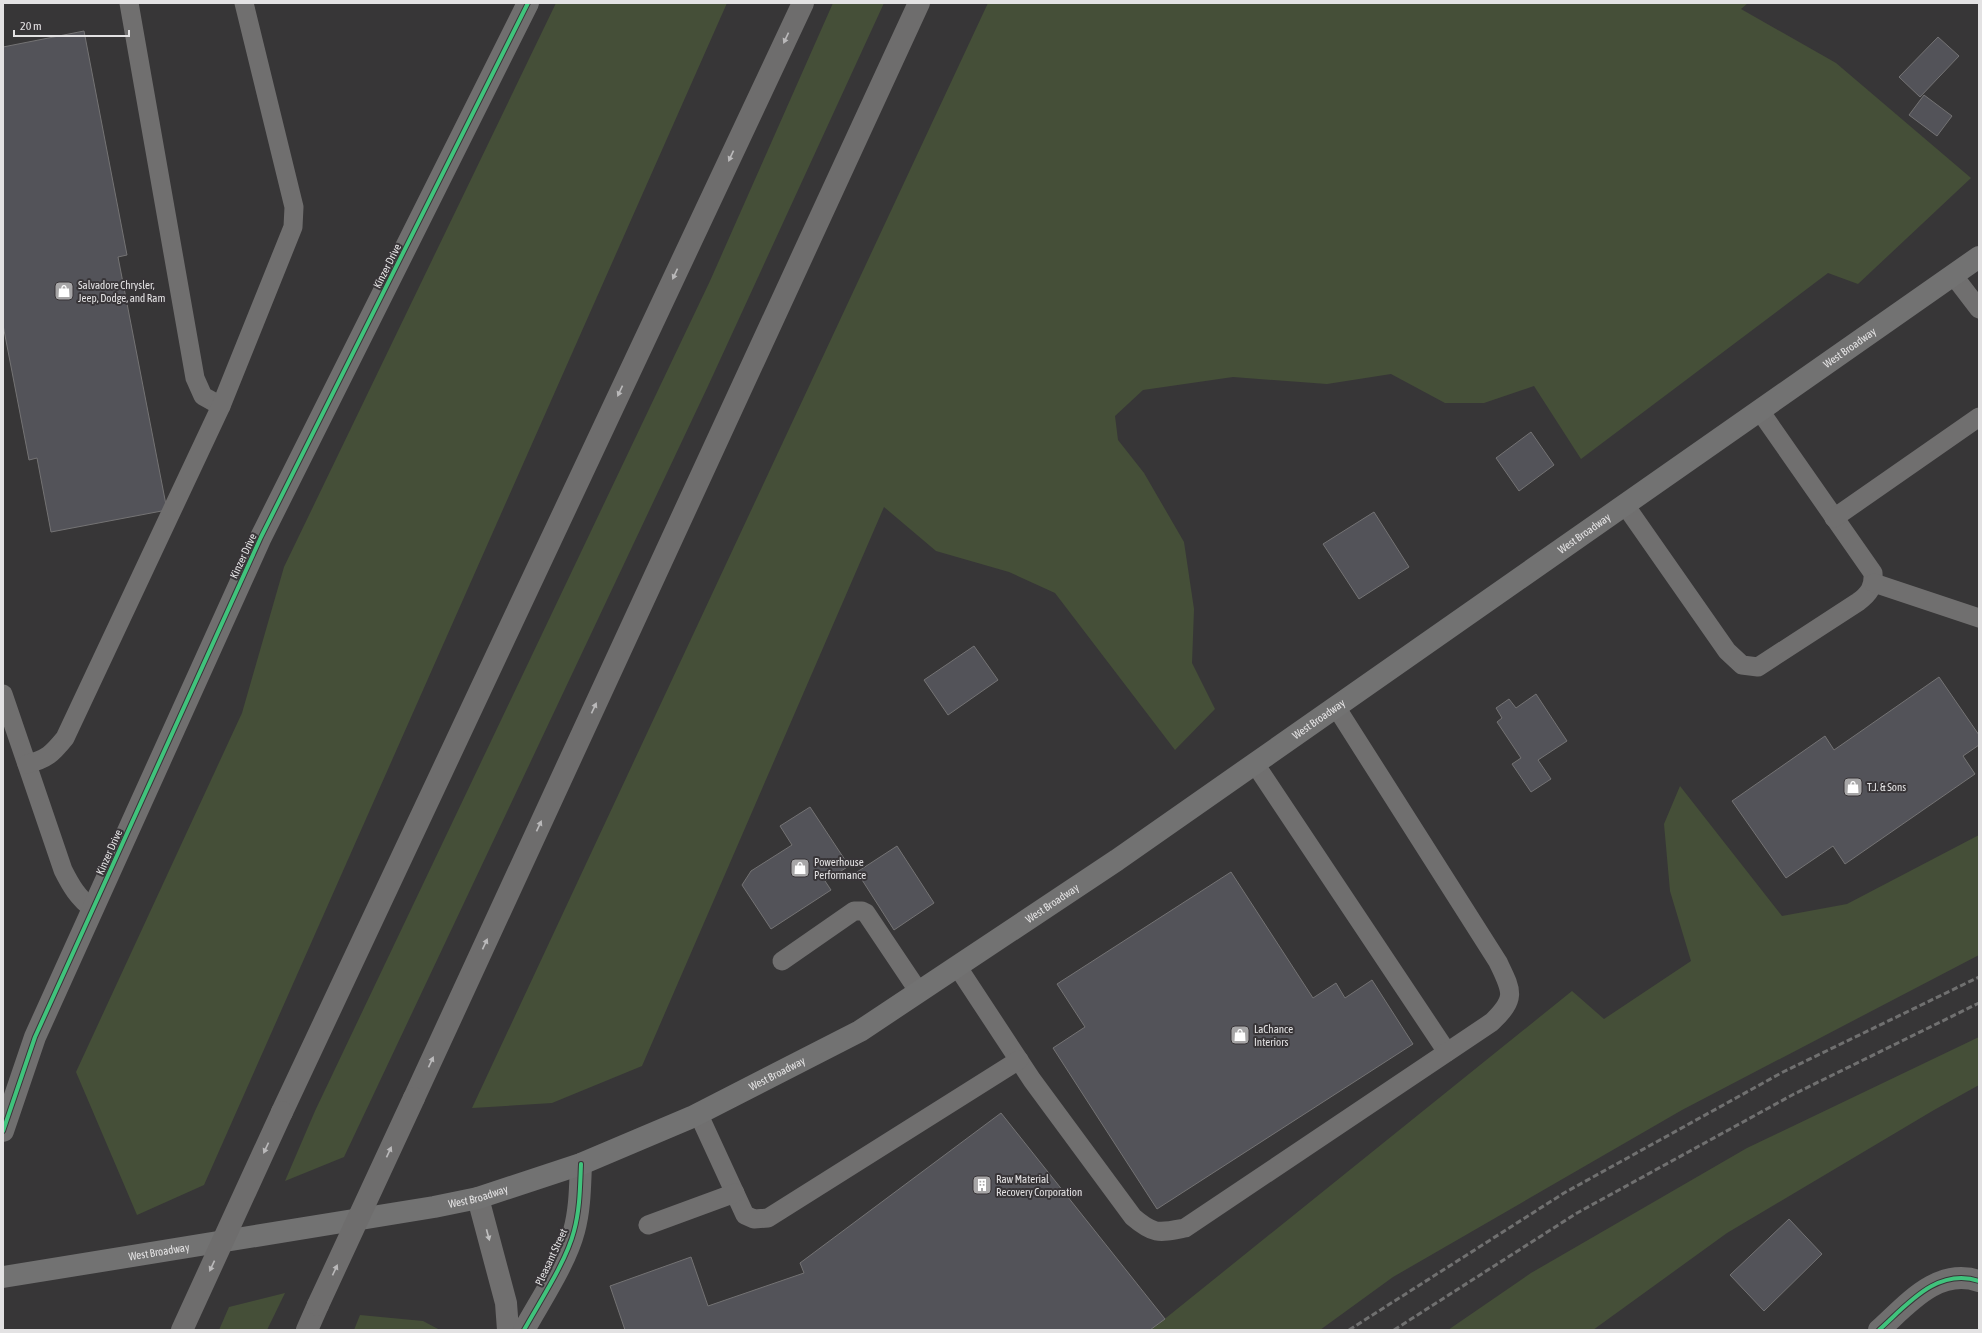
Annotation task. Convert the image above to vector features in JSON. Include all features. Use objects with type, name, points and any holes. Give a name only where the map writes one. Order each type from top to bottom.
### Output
[{"type":"highway","points":[[182,1330],[282,1112],[802,3]]},
{"type":"highway","points":[[307,1330],[919,3]]},
{"type":"main road","name":"West Broadway","points":[[3,1277],[434,1207],[478,1198],[581,1164],[698,1113],[860,1031],[1118,860],[1979,257]]},
{"type":"street","name":"Kinzer Drive","points":[[3,1131],[35,1037],[261,537],[528,3]]},
{"type":"street","name":"Pleasant Street","points":[[524,1330],[558,1269],[574,1232],[580,1198],[581,1164]]},
{"type":"street","points":[[478,1198],[506,1303],[508,1330]]},
{"type":"street","points":[[1879,1330],[1928,1287],[1943,1280],[1972,1280]]},
{"type":"lane","points":[[129,3],[195,378],[203,396],[221,406]]},
{"type":"lane","points":[[27,764],[44,760],[52,754],[65,738],[221,406],[294,227],[294,207],[244,3]]},
{"type":"lane","points":[[1953,275],[1979,309]]},
{"type":"lane","points":[[1625,505],[1726,651],[1742,665],[1758,667],[1858,602],[1867,595],[1874,583],[1873,573],[1760,411]]},
{"type":"lane","points":[[1834,518],[1979,417]]},
{"type":"lane","points":[[1874,583],[1979,618]]},
{"type":"lane","points":[[3,694],[63,870],[80,899],[93,909]]},
{"type":"lane","points":[[957,966],[1019,1060],[1133,1217],[1147,1229],[1162,1233],[1185,1228],[1492,1022],[1505,1010],[1510,1000],[1510,986],[1498,962],[1336,707]]},
{"type":"lane","points":[[1255,764],[1447,1052]]},
{"type":"lane","points":[[782,961],[854,911],[862,911],[866,913],[919,992]]},
{"type":"lane","points":[[698,1113],[745,1215],[754,1219],[768,1218],[1019,1060]]},
{"type":"lane","points":[[648,1225],[735,1193]]},
{"type":"green space","points":[[556,3],[727,3],[204,1185],[137,1215],[76,1072],[242,713],[284,567]]},
{"type":"green space","points":[[833,3],[884,3],[708,386],[344,1157],[285,1181],[315,1111],[710,281]]},
{"type":"green space","points":[[988,3],[1748,3],[1741,9],[1836,63],[1971,178],[1858,284],[1828,273],[1581,459],[1534,386],[1484,403],[1445,403],[1391,374],[1327,384],[1233,377],[1143,390],[1115,416],[1118,440],[1144,473],[1184,542],[1194,609],[1192,663],[1215,709],[1175,750],[1055,593],[1009,572],[936,551],[884,507],[642,1066],[552,1103],[472,1108]]},
{"type":"green space","points":[[1680,786],[1782,916],[1847,904],[1979,835],[1979,955],[1682,1110],[1393,1277],[1320,1330],[1151,1330],[1572,991],[1604,1019],[1691,961],[1670,891],[1664,824]]},
{"type":"green space","points":[[1979,1037],[1979,1085],[1934,1110],[1727,1233],[1593,1330],[1448,1330],[1531,1273],[1747,1148]]},
{"type":"green space","points":[[285,1293],[267,1330],[219,1330],[229,1307]]},
{"type":"green space","points":[[360,1315],[423,1321],[440,1330],[354,1330]]},
{"type":"building","name":"Salvadore Chrysler, Jeep, Dodge, and Ram","points":[[84,31],[127,255],[118,257],[167,510],[51,532],[37,458],[29,460],[3,325],[3,47]]},
{"type":"building","points":[[1938,37],[1959,56],[1920,97],[1899,77]]},
{"type":"building","points":[[1924,95],[1952,116],[1937,136],[1909,115]]},
{"type":"building","points":[[1531,432],[1554,465],[1519,491],[1496,458]]},
{"type":"building","points":[[1374,512],[1409,567],[1359,599],[1323,544]]},
{"type":"building","points":[[974,646],[998,680],[948,715],[924,680]]},
{"type":"building","name":"T.J. & Sons","points":[[1939,677],[1979,735],[1979,745],[1963,756],[1975,774],[1845,864],[1833,846],[1786,878],[1732,801],[1825,736],[1834,750]]},
{"type":"building","points":[[1536,694],[1567,741],[1538,760],[1551,779],[1531,792],[1512,764],[1521,758],[1497,722],[1502,718],[1496,708],[1509,699],[1516,708]]},
{"type":"building","name":"Powerhouse Performance","points":[[810,807],[849,866],[825,881],[831,890],[771,929],[742,885],[751,871],[792,845],[780,826]]},
{"type":"building","points":[[897,846],[934,903],[894,930],[857,872]]},
{"type":"building","name":"LaChance Interiors","points":[[1231,872],[1313,998],[1336,983],[1345,998],[1372,980],[1413,1044],[1157,1209],[1053,1048],[1085,1027],[1057,984]]},
{"type":"building","name":"Raw Material Recovery Corporation","points":[[1001,1113],[1165,1319],[1150,1330],[625,1330],[610,1286],[691,1257],[708,1306],[804,1273],[800,1263]]},
{"type":"building","points":[[1789,1219],[1822,1254],[1764,1311],[1730,1275]]},
{"type":"railway","points":[[1349,1330],[1564,1193],[1783,1072],[1979,977]]},
{"type":"railway","points":[[1394,1330],[1577,1213],[1794,1094],[1979,1003]]},
{"type":"cycle path","points":[[3,1131],[35,1037],[261,537],[528,3]]},
{"type":"cycle path","points":[[524,1330],[559,1268],[570,1243],[577,1214],[581,1164]]},
{"type":"cycle path","points":[[1879,1330],[1912,1300],[1936,1284],[1950,1279],[1964,1278],[1979,1281]]},
{"type":"place","name":"Salvadore Chrysler, Jeep, Dodge, and Ram","points":[[64,291]]},
{"type":"place","name":"T.J. & Sons","points":[[1853,787]]},
{"type":"place","name":"Powerhouse Performance","points":[[800,868]]},
{"type":"place","name":"LaChance Interiors","points":[[1240,1035]]},
{"type":"place","name":"Raw Material Recovery Corporation","points":[[982,1185]]}]
